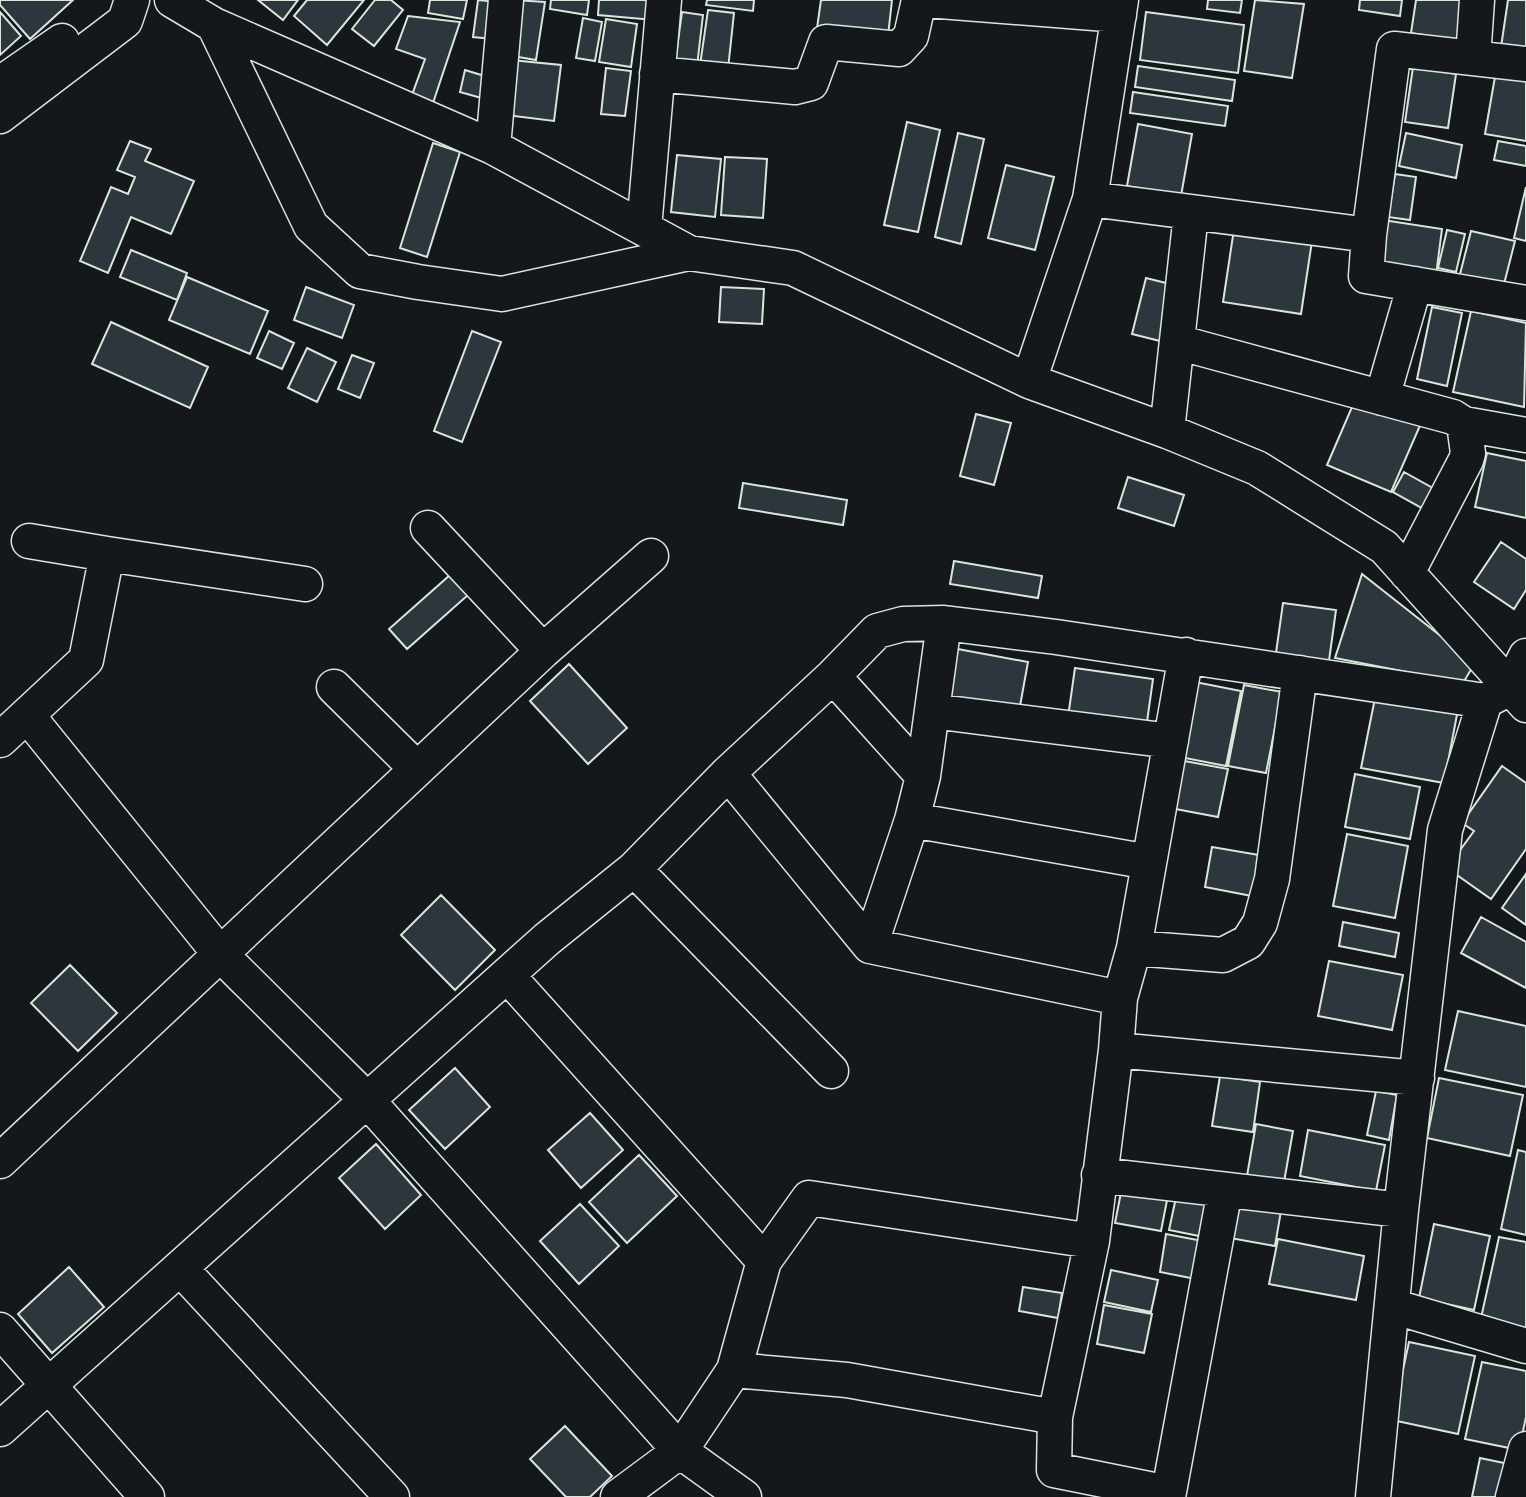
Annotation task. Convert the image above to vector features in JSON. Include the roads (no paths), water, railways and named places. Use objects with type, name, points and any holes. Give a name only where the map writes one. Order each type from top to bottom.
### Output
[{"type":"street","points":[[172,0],[214,25],[493,147],[689,253]]},
{"type":"street","points":[[493,147],[506,0]]},
{"type":"street","points":[[644,228],[664,0]]},
{"type":"street","points":[[657,74],[795,87],[811,83],[826,42],[899,49],[911,36],[919,0]]},
{"type":"street","points":[[927,0],[1120,7],[1090,199],[1029,381]]},
{"type":"street","points":[[1473,58],[1477,0]]},
{"type":"street","points":[[0,84],[113,4],[131,1],[125,21],[0,116]]},
{"type":"street","points":[[214,25],[311,226],[360,271],[502,294],[689,253],[793,268],[1029,381],[1167,431],[1257,468],[1384,547],[1507,698]]},
{"type":"street","points":[[1526,64],[1394,49],[1366,276],[1526,303]]},
{"type":"street","points":[[1090,199],[1369,235]]},
{"type":"street","points":[[1167,431],[1191,214]]},
{"type":"street","points":[[1382,398],[1415,284]]},
{"type":"street","points":[[1177,342],[1453,417],[1464,424],[1526,435]]},
{"type":"street","points":[[1407,573],[1466,460],[1464,424]]},
{"type":"street","points":[[428,528],[543,651]]},
{"type":"street","points":[[29,541],[305,584]]},
{"type":"street","points":[[0,740],[86,660],[107,554]]},
{"type":"street","points":[[0,1161],[543,651],[651,556]]},
{"type":"street","points":[[0,1429],[547,939],[634,869],[728,773],[877,631],[903,624],[944,623],[1300,673],[1507,698]]},
{"type":"street","points":[[870,946],[912,820],[923,776],[944,623]]},
{"type":"street","points":[[1186,655],[1134,948],[1120,998],[1092,1241],[1055,1417],[1054,1470],[1168,1495],[1225,1190]]},
{"type":"street","points":[[1373,1497],[1401,1210],[1445,830],[1526,656]]},
{"type":"street","points":[[1134,948],[1223,955],[1248,942],[1260,923],[1272,879],[1300,673]]},
{"type":"street","points":[[833,676],[923,776]]},
{"type":"street","points":[[334,687],[417,769]]},
{"type":"street","points":[[932,711],[1171,741]]},
{"type":"street","points":[[27,715],[220,954],[367,1100],[680,1451],[744,1497]]},
{"type":"street","points":[[728,773],[870,946],[1120,998]]},
{"type":"street","points":[[912,820],[1149,862]]},
{"type":"street","points":[[634,869],[831,1071]]},
{"type":"street","points":[[507,975],[764,1261]]},
{"type":"street","points":[[1116,1050],[1417,1078]]},
{"type":"street","points":[[1099,1175],[1401,1210]]},
{"type":"street","points":[[618,1497],[680,1451],[734,1370],[764,1261],[809,1198],[1092,1241]]},
{"type":"street","points":[[180,1268],[392,1497]]},
{"type":"street","points":[[1392,1306],[1526,1346]]},
{"type":"street","points":[[0,1330],[147,1497]]},
{"type":"street","points":[[734,1370],[847,1380],[1055,1417]]},
{"type":"street","points":[[1513,1497],[1526,1449]]}]
